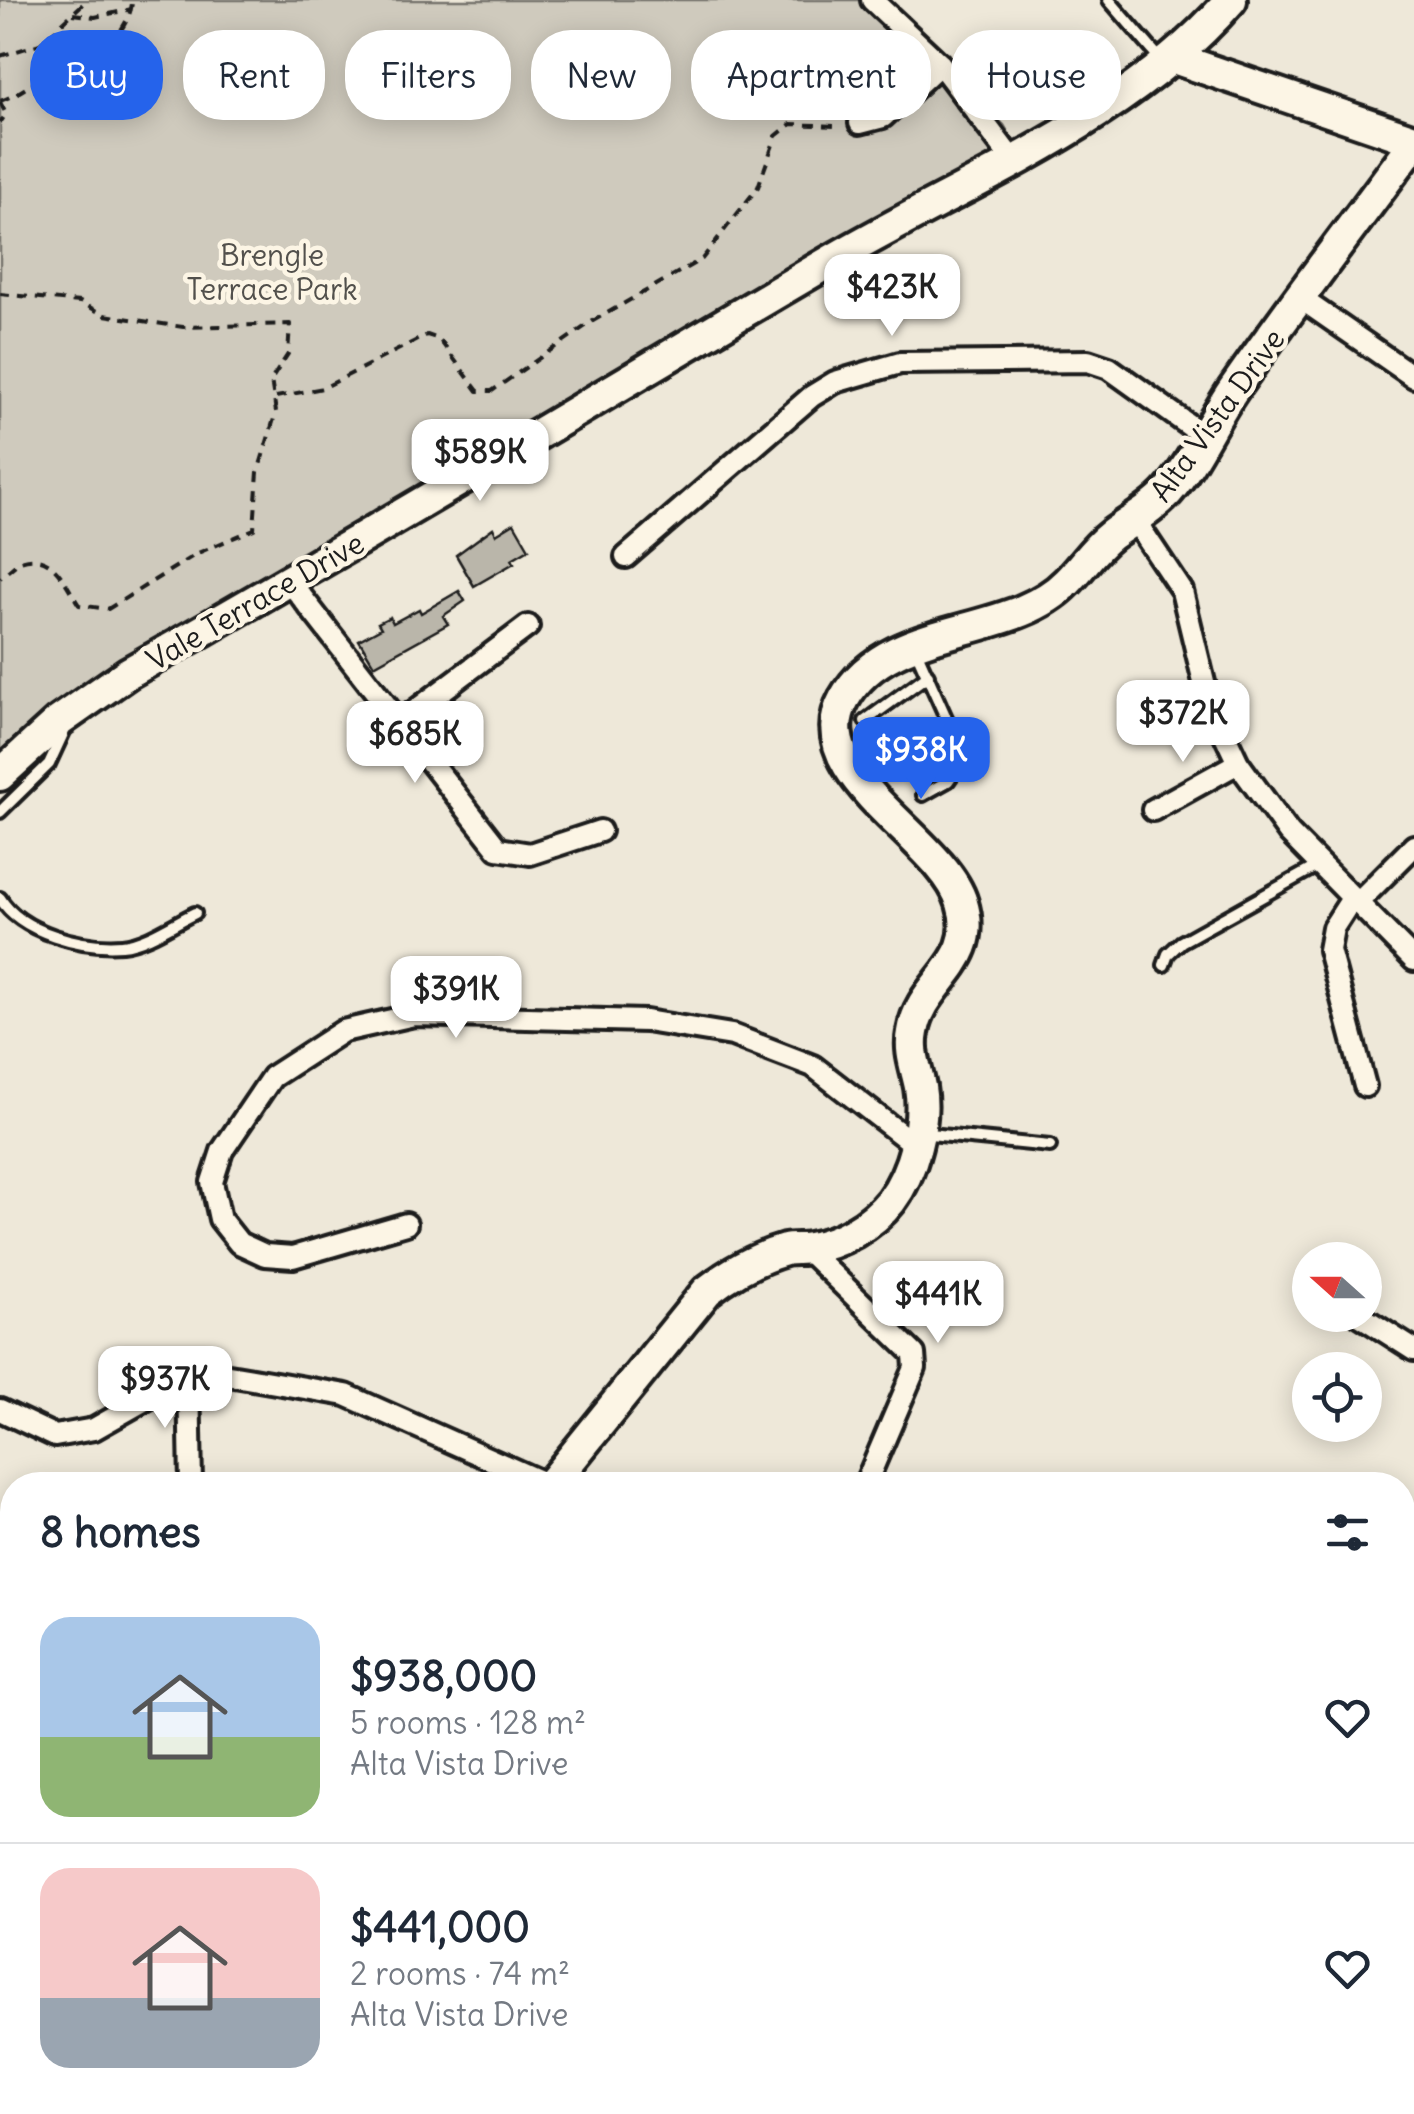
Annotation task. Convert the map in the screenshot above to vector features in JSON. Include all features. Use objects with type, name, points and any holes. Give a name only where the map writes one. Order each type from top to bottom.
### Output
[{"type":"street","points":[[872,0],[940,64],[1014,162]]},
{"type":"street","name":"Vale Terrace Drive","points":[[0,775],[69,714],[128,673],[290,582],[838,257],[1014,162],[1169,61],[1232,0]]},
{"type":"street","points":[[1169,61],[1414,141]]},
{"type":"street","points":[[860,124],[883,117],[940,64]]},
{"type":"street","name":"Alta Vista Drive","points":[[560,1472],[707,1291],[729,1274],[787,1250],[806,1248],[864,1226],[892,1200],[918,1140],[920,1087],[911,1058],[913,1028],[925,1001],[959,958],[967,929],[962,901],[907,832],[848,770],[837,736],[837,717],[848,692],[914,645],[1040,605],[1114,533],[1136,522],[1170,490],[1300,298],[1414,141]]},
{"type":"street","points":[[1300,298],[1414,377]]},
{"type":"street","points":[[626,556],[812,396],[835,382],[900,363],[1099,363],[1204,436]]},
{"type":"street","points":[[1136,522],[1182,591],[1208,700],[1238,763],[1319,865],[1414,960]]},
{"type":"street","points":[[290,582],[498,849],[530,854],[600,831]]},
{"type":"street","points":[[399,723],[528,626]]},
{"type":"street","points":[[1153,810],[1238,763]]},
{"type":"street","points":[[1365,1086],[1329,950],[1333,928],[1354,902],[1414,846]]},
{"type":"street","points":[[406,1224],[294,1257],[265,1255],[239,1243],[220,1219],[212,1182],[222,1151],[272,1077],[343,1031],[414,1016],[646,1021],[732,1035],[814,1066],[918,1140]]},
{"type":"street","points":[[806,1248],[914,1354],[916,1368],[870,1472]]},
{"type":"street","points":[[1382,1330],[1414,1350]]},
{"type":"street","points":[[0,1410],[55,1436],[94,1429],[189,1376],[223,1374],[346,1395],[520,1472]]},
{"type":"street","points":[[189,1376],[191,1472]]},
{"type":"lane","points":[[1109,0],[1169,61]]},
{"type":"lane","points":[[914,645],[964,758],[948,781],[923,795]]},
{"type":"lane","points":[[865,721],[928,675]]},
{"type":"lane","points":[[0,812],[49,764],[65,738],[69,714]]},
{"type":"lane","points":[[1164,965],[1168,954],[1182,942],[1319,865]]},
{"type":"lane","points":[[0,898],[8,910],[58,937],[124,945],[195,913]]},
{"type":"lane","points":[[918,1140],[1050,1146]]},
{"type":"path","points":[[0,56],[40,44],[87,0]]},
{"type":"path","points":[[0,123],[6,114],[0,101],[26,92],[55,71],[83,66],[114,38],[132,8],[132,0]]},
{"type":"path","points":[[72,14],[95,17],[132,8]]},
{"type":"path","points":[[276,397],[322,388],[427,335],[439,339],[478,391],[492,390],[592,321],[702,259],[758,187],[776,136],[791,124],[836,126]]},
{"type":"path","points":[[0,294],[80,302],[104,314],[183,327],[290,324],[288,354],[271,380],[276,412],[258,472],[254,529],[198,553],[108,609],[78,605],[58,569],[48,562],[20,561],[0,578]]},
{"type":"green space","name":"Brengle Terrace Park","points":[[0,0],[874,0],[905,30],[691,30],[691,120],[931,120],[931,55],[951,74],[951,120],[999,120],[1004,125],[1021,154],[108,685],[0,774]]},
{"type":"building","points":[[514,523],[529,549],[512,559],[514,563],[474,586],[456,555],[493,528],[496,534]]},
{"type":"building","points":[[459,591],[465,601],[443,616],[448,624],[374,665],[359,640],[381,628],[378,623],[390,617],[393,623],[419,609],[421,613]]}]
